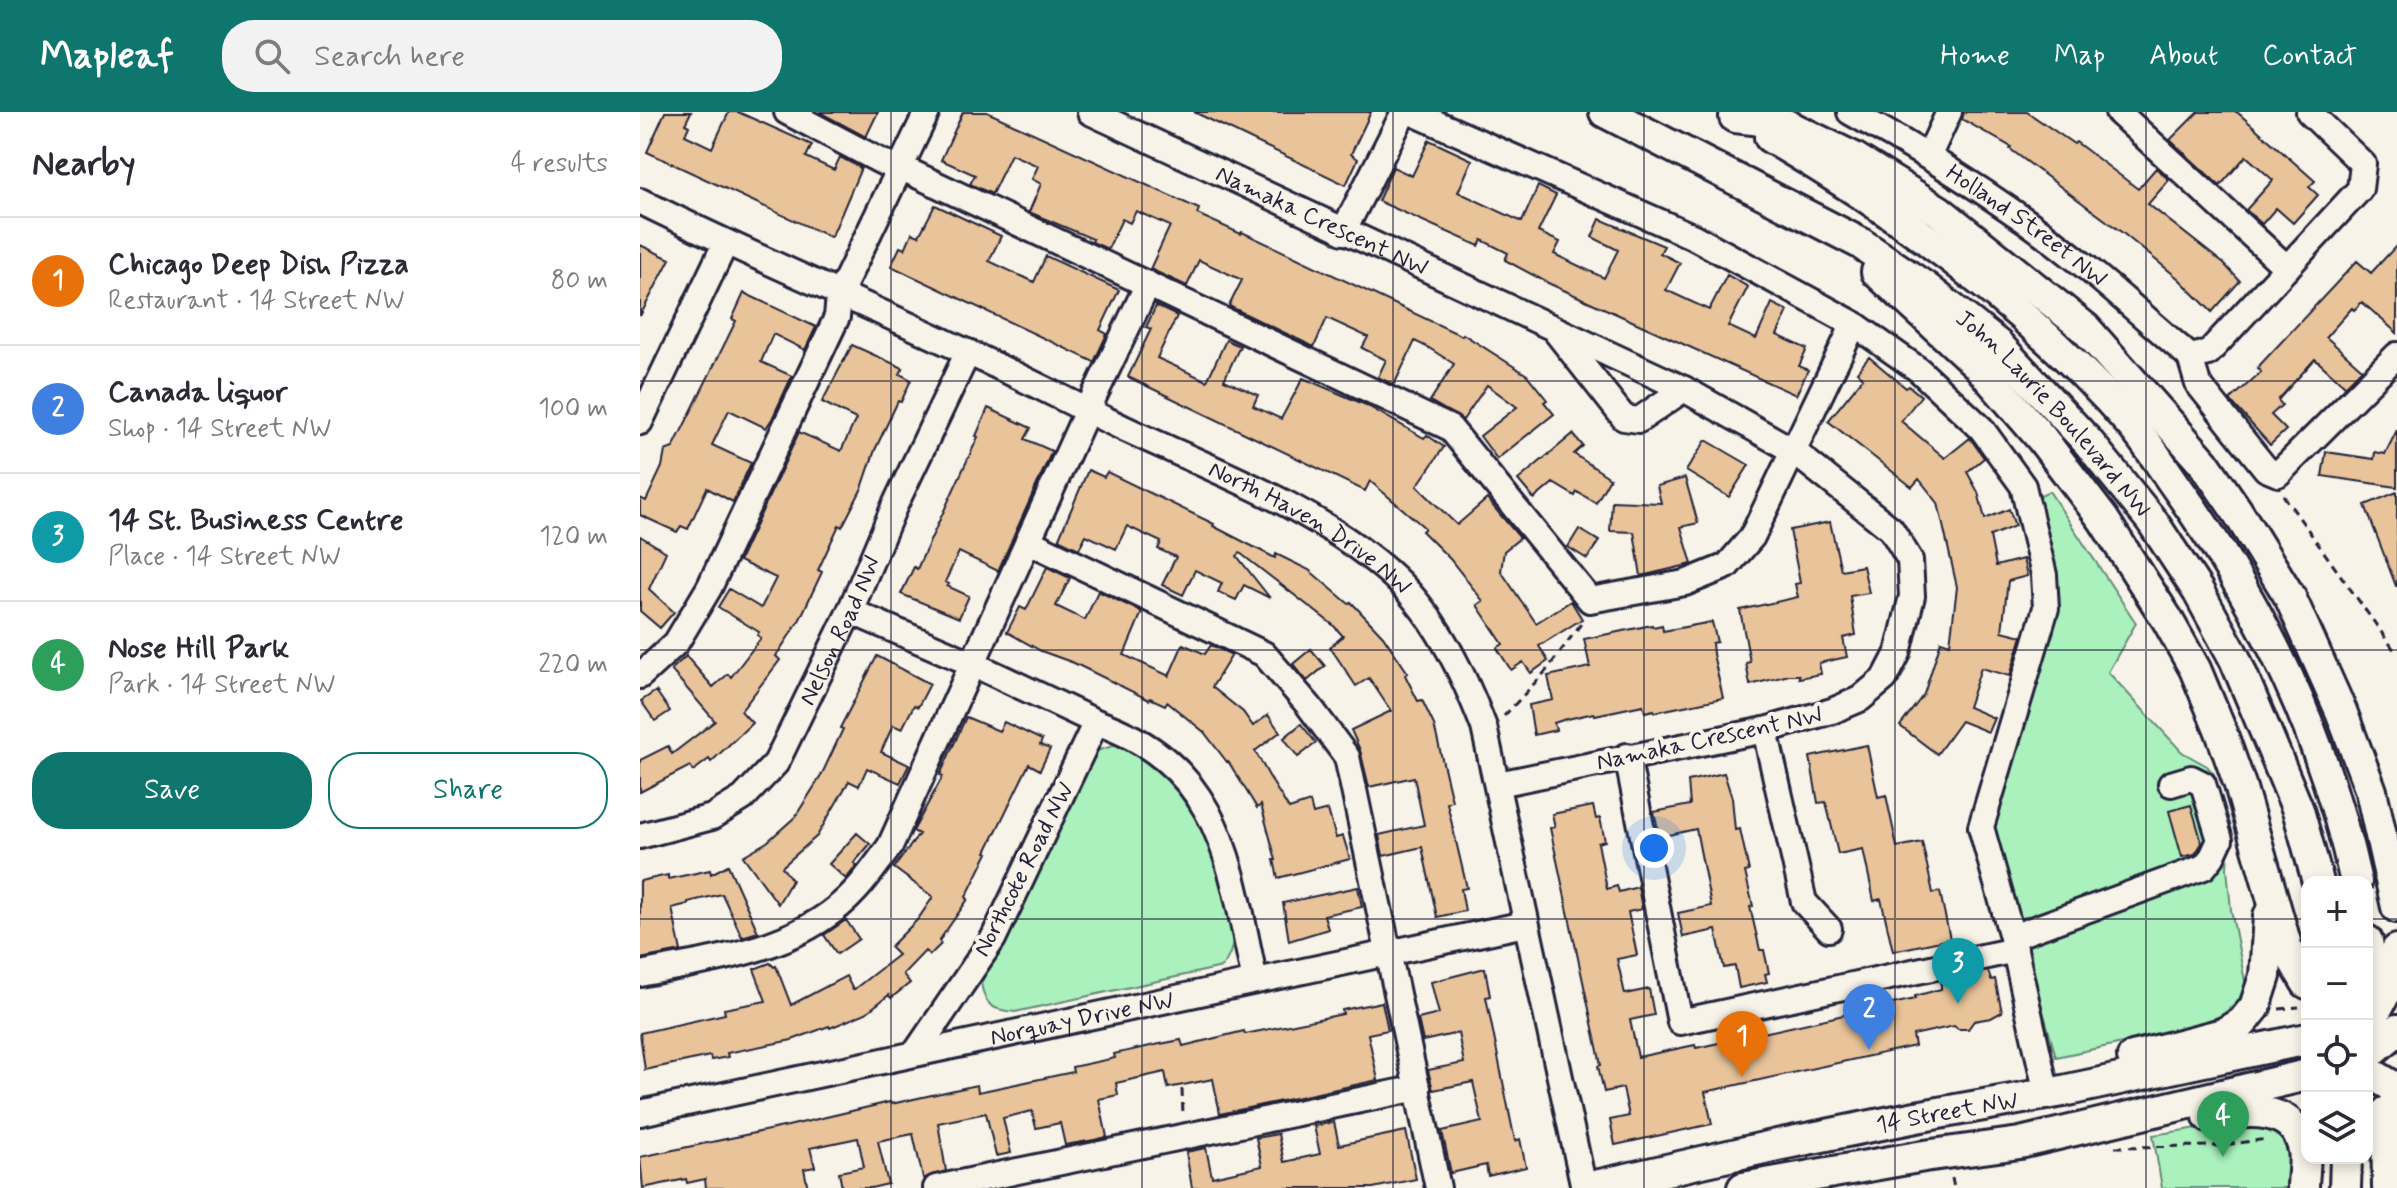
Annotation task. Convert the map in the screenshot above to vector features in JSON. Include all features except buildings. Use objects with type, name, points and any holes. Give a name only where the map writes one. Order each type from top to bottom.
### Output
[{"type":"main road","name":"John Laurie Boulevard NW","points":[[1605,112],[1860,243],[1926,288],[1998,345],[2088,442],[2152,521],[2198,591],[2235,659],[2298,810],[2316,876]]},
{"type":"main road","name":"John Laurie Boulevard NW","points":[[1730,115],[1816,164],[1910,225],[2043,335],[2133,427],[2211,535],[2276,649],[2315,739],[2354,876]]},
{"type":"main road","points":[[1730,115],[1780,122],[1854,158],[1939,211],[2085,328],[2204,463],[2290,597],[2341,711],[2371,791],[2397,907]]},
{"type":"main road","points":[[1860,243],[1881,278],[1978,365],[2042,439],[2103,519],[2159,606],[2195,669],[2220,729],[2256,836],[2287,949],[2301,973]]},
{"type":"main road","points":[[2055,1092],[2142,1053],[2223,1034],[2242,1023],[2255,1007],[2265,976],[2270,893]]},
{"type":"main road","points":[[2381,1039],[2385,993],[2397,950]]},
{"type":"main road","name":"14 Street NW","points":[[1586,1188],[1808,1139],[2301,1041]]},
{"type":"main road","points":[[2373,1075],[2392,1086],[2388,1188]]},
{"type":"main road","name":"14 Street NW","points":[[1743,1188],[1909,1158],[2109,1134],[2301,1076]]},
{"type":"main road","points":[[2109,1134],[2241,1110],[2283,1117],[2301,1137]]},
{"type":"main road","points":[[2303,1188],[2305,1164]]},
{"type":"main road","points":[[2345,1188],[2346,1164]]},
{"type":"street","points":[[787,112],[882,162],[902,168],[1450,428],[1590,600],[1685,583],[1727,566],[1752,537],[1854,324]]},
{"type":"street","points":[[640,676],[676,643],[709,588],[837,317],[839,295],[927,112]]},
{"type":"street","name":"Namaka Crescent NW","points":[[1090,112],[1684,389],[1792,450],[1891,529],[1910,560],[1912,596],[1898,653],[1885,678],[1860,699],[1832,711],[1765,730],[1498,784]]},
{"type":"street","points":[[1343,232],[1404,112]]},
{"type":"street","points":[[1411,112],[1694,237],[1854,324],[1919,370],[1981,428],[2023,486],[2044,575],[2046,608],[1981,827],[2055,1092]]},
{"type":"street","name":"Holland Street NW","points":[[1850,112],[1929,155],[2028,223],[2107,284],[2190,357]]},
{"type":"street","points":[[1929,155],[1949,112]]},
{"type":"street","points":[[2118,112],[2287,268]]},
{"type":"street","points":[[2309,112],[2363,164],[2360,189],[2208,353],[2190,357],[2198,384],[2266,469],[2278,474],[2397,355]]},
{"type":"street","name":"North Haven Drive NW","points":[[640,201],[725,244],[968,352],[1321,524],[1388,571],[1429,618],[1465,680],[1484,727],[1525,924],[1586,1188]]},
{"type":"street","points":[[640,422],[725,244]]},
{"type":"street","points":[[640,974],[757,949],[825,917],[855,891],[890,846],[971,663],[1148,284]]},
{"type":"street","name":"Namaka Crescent NW","points":[[1554,329],[1624,418],[1639,420],[1684,389]]},
{"type":"street","name":"Nelson Road NW","points":[[640,836],[712,817],[743,798],[776,763],[850,611],[894,507],[968,352]]},
{"type":"street","points":[[1028,541],[1264,654],[1309,706],[1347,757],[1438,1188]]},
{"type":"street","points":[[850,611],[1096,722],[1125,732],[1164,757],[1187,779],[1205,805],[1221,839],[1255,981]]},
{"type":"street","name":"Northcote Road NW","points":[[916,1052],[993,939],[1096,722]]},
{"type":"street","points":[[1765,730],[1804,902],[1829,929]]},
{"type":"street","points":[[1627,756],[1680,1022],[2013,944],[2204,867],[2220,840],[2203,784],[2191,778],[2171,784]]},
{"type":"street","name":"Norquay Drive NW","points":[[640,1113],[1525,924]]},
{"type":"street","points":[[936,1188],[1418,1088]]},
{"type":"path","points":[[2278,474],[2279,490],[2397,654]]},
{"type":"path","points":[[1484,727],[1498,723],[1546,671],[1600,598]]},
{"type":"path","points":[[2268,1010],[2301,1007]]},
{"type":"path","points":[[2109,1134],[2217,1146],[2270,1139]]},
{"type":"path","points":[[1952,1174],[1954,1188]]},
{"type":"green space","points":[[2049,491],[2136,623],[2108,672],[2182,752],[2207,766],[2214,774],[2229,839],[2227,868],[2231,910],[2246,986],[2237,1003],[2220,1016],[2184,1030],[2056,1057],[1991,827],[2057,611],[2036,497]]},
{"type":"green space","points":[[1116,745],[1143,757],[1166,776],[1202,824],[1213,852],[1231,928],[1232,943],[1228,959],[1222,967],[1015,1012],[995,1008],[987,1002],[981,983],[1096,751]]},
{"type":"green space","points":[[2255,1119],[2275,1132],[2286,1146],[2291,1164],[2291,1188],[2162,1188],[2153,1135]]},
{"type":"place","name":"14 St. Business Centre","points":[[1958,1004]]},
{"type":"place","name":"Canada liquor","points":[[1869,1050]]},
{"type":"place","name":"Chicago Deep Dish Pizza","points":[[1742,1077]]},
{"type":"place","name":"Nose Hill Park","points":[[2223,1157]]}]
